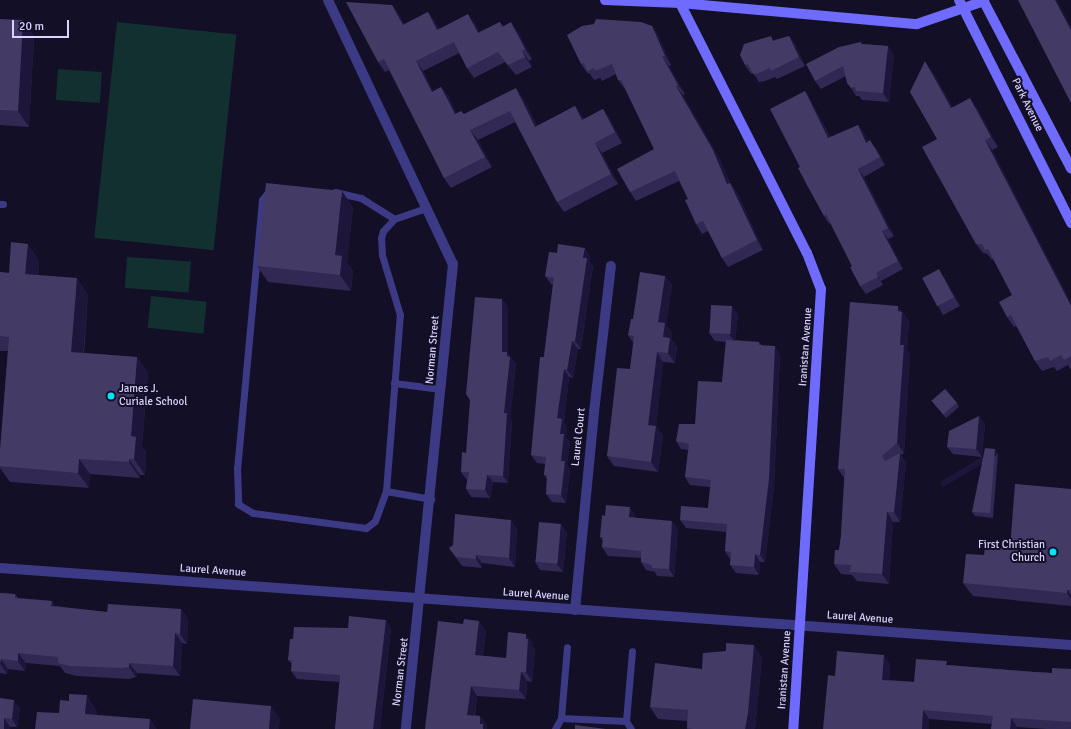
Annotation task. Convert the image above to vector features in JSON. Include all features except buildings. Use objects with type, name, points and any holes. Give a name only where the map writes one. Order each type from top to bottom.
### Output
[{"type":"street","name":"Norman Street","points":[[328,0],[453,264],[421,598],[406,729]]},
{"type":"street","points":[[606,0],[679,2],[917,24],[961,4],[984,0]]},
{"type":"street","name":"Park Avenue","points":[[984,0],[1071,168]]},
{"type":"street","name":"Iranistan Avenue","points":[[679,2],[807,253],[821,289],[793,729]]},
{"type":"street","name":"Park Avenue","points":[[961,4],[1068,210],[1071,223]]},
{"type":"street","name":"Laurel Court","points":[[575,610],[594,412],[611,266]]},
{"type":"street","name":"Laurel Avenue","points":[[0,568],[1071,645]]},
{"type":"lane","points":[[283,190],[268,192],[262,200],[237,468],[238,504],[253,514],[366,528],[375,521],[386,491],[400,315],[382,255],[384,231],[394,220],[426,208]]},
{"type":"lane","points":[[330,192],[346,193],[361,198],[394,220]]},
{"type":"lane","points":[[394,383],[441,389]]},
{"type":"lane","points":[[386,491],[431,499]]},
{"type":"lane","points":[[555,729],[561,718],[567,647]]},
{"type":"lane","points":[[631,729],[626,721],[632,651]]},
{"type":"lane","points":[[561,718],[626,721]]},
{"type":"green space","points":[[117,22],[236,35],[214,250],[94,238]]},
{"type":"green space","points":[[58,69],[102,72],[100,103],[56,100]]},
{"type":"green space","points":[[127,257],[191,261],[189,292],[125,288]]},
{"type":"green space","points":[[151,296],[207,302],[203,334],[148,328]]},
{"type":"place","name":"James J. Curiale School","points":[[111,396]]},
{"type":"place","name":"First Christian Church","points":[[1053,552]]}]
